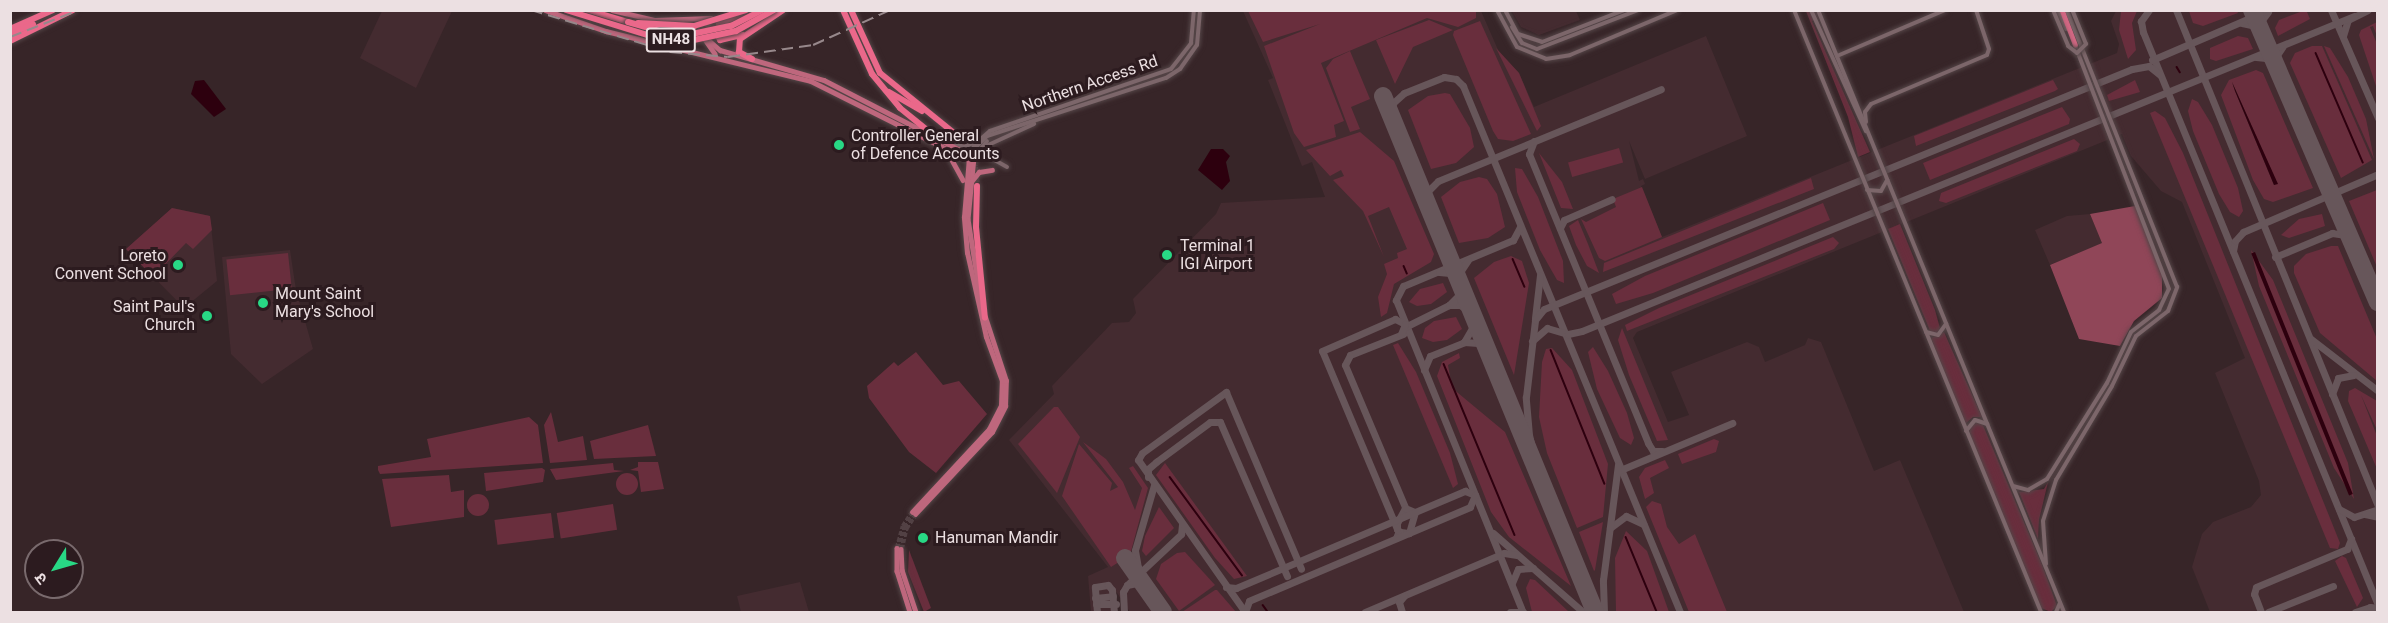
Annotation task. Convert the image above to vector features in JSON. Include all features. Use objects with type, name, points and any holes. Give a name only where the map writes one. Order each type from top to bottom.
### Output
[{"type":"highway","points":[[10,29],[53,10]]},
{"type":"highway","points":[[10,34],[64,10]]},
{"type":"highway","points":[[10,41],[73,10]]},
{"type":"highway","name":"NH48","points":[[566,10],[657,38],[690,41],[736,31],[774,10]]},
{"type":"highway","name":"NH48","points":[[588,10],[663,32],[692,34],[731,26],[762,10]]},
{"type":"highway","points":[[628,22],[694,26],[746,10]]},
{"type":"highway","points":[[704,33],[752,10]]},
{"type":"highway","points":[[723,23],[716,33],[722,41],[750,30],[783,10]]},
{"type":"highway","points":[[843,10],[861,55],[880,83],[906,114],[935,135]]},
{"type":"highway","points":[[851,10],[880,73],[964,141]]},
{"type":"highway","points":[[2060,11],[2074,45]]},
{"type":"highway","points":[[750,30],[738,46],[742,55],[752,59]]},
{"type":"highway","points":[[880,83],[902,101],[939,120]]},
{"type":"highway","points":[[977,186],[976,227],[986,318]]},
{"type":"main road","points":[[545,10],[635,38],[690,50],[752,59],[815,77],[935,135],[967,147],[990,131]]},
{"type":"main road","points":[[612,10],[640,17],[688,21],[711,18],[734,10]]},
{"type":"main road","name":"Northern Access Rd","points":[[971,159],[975,144],[990,131],[1158,78],[1185,55],[1191,43],[1194,10]]},
{"type":"main road","name":"Northern Access Rd","points":[[971,159],[977,145],[997,133],[1037,121],[1180,69],[1193,53],[1200,10]]},
{"type":"main road","points":[[1497,10],[1518,48],[1529,56],[1546,59],[1570,55],[1677,10]]},
{"type":"main road","points":[[1505,10],[1522,43],[1536,49],[1604,25],[1638,10]]},
{"type":"main road","points":[[1512,27],[1526,40],[1545,42],[1624,10]]},
{"type":"main road","points":[[1794,10],[1864,187],[2040,611]]},
{"type":"main road","points":[[1811,10],[1854,110],[1871,140]]},
{"type":"main road","points":[[1818,10],[2064,612]]},
{"type":"main road","points":[[1837,56],[1946,10]]},
{"type":"main road","points":[[1871,140],[1864,115],[1869,105],[1987,55],[1988,46],[1976,10]]},
{"type":"main road","points":[[2060,11],[2068,46],[2080,53],[2086,44],[2072,10]]},
{"type":"main road","points":[[2049,576],[2043,532],[2051,489],[2112,386],[2136,336],[2168,311],[2177,288],[2060,11]]},
{"type":"main road","points":[[635,38],[646,31],[640,17]]},
{"type":"main road","points":[[711,18],[704,33],[724,55],[811,81],[940,146],[971,159]]},
{"type":"main road","points":[[688,21],[698,26],[702,39],[698,47],[690,50]]},
{"type":"main road","points":[[2011,484],[2018,490],[2028,490],[2047,479],[2107,383],[2132,332],[2159,310],[2169,289],[2074,45]]},
{"type":"main road","points":[[1006,167],[987,156],[987,144],[1037,121]]},
{"type":"main road","points":[[935,135],[971,159]]},
{"type":"main road","points":[[940,146],[956,163],[967,186],[970,244],[986,318],[1006,381],[1001,416],[914,513],[995,419],[1002,392],[999,372],[986,337],[967,253],[967,186],[971,159]]},
{"type":"main road","points":[[967,186],[978,173],[992,170]]},
{"type":"main road","points":[[1864,187],[1878,192],[1885,188],[1887,179]]},
{"type":"main road","points":[[1924,329],[1929,334],[1938,335],[1944,331],[1945,320]]},
{"type":"main road","points":[[1967,434],[1967,427],[1975,420],[1988,426]]},
{"type":"main road","points":[[910,612],[897,571],[899,549],[902,570],[916,612]]},
{"type":"main road","points":[[2056,612],[2059,600]]},
{"type":"shaded area","points":[[382,11],[452,11],[416,88],[360,58]]},
{"type":"shaded area","points":[[1243,11],[1481,11],[1499,52],[1519,73],[1534,107],[1706,36],[1747,136],[1645,179],[1629,141],[1639,181],[1643,179],[1645,184],[1641,186],[1662,237],[2117,53],[2119,44],[2111,21],[2116,11],[2377,11],[2377,612],[2210,612],[2192,567],[2202,534],[2213,522],[2251,507],[2261,495],[2259,481],[2215,373],[2245,358],[2182,202],[2161,191],[2131,156],[2122,134],[1637,332],[1633,338],[1668,422],[1689,415],[1671,372],[1747,342],[1759,347],[1765,362],[1805,345],[1808,338],[1821,342],[1874,471],[1900,460],[1964,612],[1130,612],[1115,590],[1116,612],[1091,612],[1088,576],[1108,567],[1009,440],[1054,394],[1052,386],[1112,323],[1129,322],[1136,313],[1133,299],[1216,214],[1221,203],[1325,197],[1312,162],[1302,166],[1268,80],[1273,78]]},
{"type":"shaded area","points":[[1248,11],[1476,11],[1476,18],[1458,27],[1427,18],[1321,63],[1344,121],[1334,125],[1336,137],[1304,147],[1294,133],[1264,46],[1320,24],[1263,42]]},
{"type":"shaded area","points":[[1512,11],[1576,11],[1580,20],[1539,35],[1521,27]]},
{"type":"shaded area","points":[[1806,11],[1816,11],[1819,18],[1812,21],[1870,152],[1858,157],[1848,117]]},
{"type":"shaded area","points":[[2121,11],[2137,11],[2132,23],[2136,50],[2128,59],[2119,30]]},
{"type":"shaded area","points":[[2189,11],[2237,11],[2238,13],[2203,26],[2193,23]]},
{"type":"shaded area","points":[[2300,12],[2307,12],[2310,19],[2278,36],[2275,28],[2279,20]]},
{"type":"shaded area","points":[[1429,20],[1453,30],[1413,47],[1395,84],[1376,40]]},
{"type":"shaded area","points":[[1480,21],[1531,134],[1513,141],[1498,139],[1493,131],[1453,35],[1454,31]]},
{"type":"shaded area","points":[[2377,22],[2377,36],[2373,26],[2370,27],[2377,44],[2377,89],[2359,35],[2361,30]]},
{"type":"shaded area","points":[[2238,36],[2248,38],[2253,49],[2216,61],[2210,59],[2210,48]]},
{"type":"shaded area","points":[[2312,46],[2322,46],[2372,160],[2341,178],[2290,63],[2295,53]]},
{"type":"shaded area","points":[[2324,46],[2330,48],[2348,77],[2366,119],[2374,159]]},
{"type":"shaded area","points":[[1496,48],[1519,73],[1541,126],[1537,131]]},
{"type":"shaded area","points":[[1350,51],[1370,99],[1351,107],[1360,129],[1350,132],[1326,68],[1333,59]]},
{"type":"shaded area","points":[[2256,70],[2263,73],[2313,188],[2273,202],[2264,199],[2253,180],[2221,95],[2229,80]],"holes":[[[2232,82],[2277,183],[2274,185]]]},
{"type":"shaded area","points":[[204,80],[226,109],[214,117],[191,94],[195,81]]},
{"type":"shaded area","points":[[2053,80],[2058,89],[2055,91],[1916,146],[1914,136]]},
{"type":"shaded area","points":[[2135,80],[2140,92],[2109,101],[2107,95]]},
{"type":"shaded area","points":[[2232,82],[2278,184],[2274,185]]},
{"type":"shaded area","points":[[1450,94],[1470,128],[1474,147],[1456,163],[1431,169],[1408,110],[1428,96]]},
{"type":"shaded area","points":[[2192,99],[2198,102],[2212,125],[2238,188],[2243,211],[2239,217],[2230,212],[2219,194],[2193,131],[2188,111]]},
{"type":"shaded area","points":[[2062,107],[2070,119],[2069,124],[1930,180],[1923,163]]},
{"type":"shaded area","points":[[2155,111],[2165,118],[2183,153],[2340,543],[2338,549],[2330,548],[2150,113]]},
{"type":"shaded area","points":[[1360,132],[1394,161],[1434,254],[1431,262],[1394,284],[1387,313],[1381,317],[1378,297],[1387,274],[1384,264],[1398,258],[1397,253],[1407,249],[1389,207],[1368,216],[1384,257],[1363,211],[1333,180],[1344,176],[1341,170],[1330,176],[1306,150]]},
{"type":"shaded area","points":[[2074,139],[2080,144],[2077,151],[1946,203],[1939,201],[1941,193]]},
{"type":"shaded area","points":[[1619,148],[1623,162],[1572,177],[1568,163]]},
{"type":"shaded area","points":[[1211,149],[1223,149],[1230,156],[1226,162],[1230,181],[1222,190],[1198,170]]},
{"type":"shaded area","points":[[1539,153],[1562,182],[1573,209],[1561,208]]},
{"type":"shaded area","points":[[1515,168],[1522,169],[1538,197],[1563,261],[1564,283],[1557,280],[1540,250],[1517,192]]},
{"type":"shaded area","points":[[1479,177],[1487,179],[1497,194],[1505,227],[1488,238],[1459,243],[1441,197],[1460,182]]},
{"type":"shaded area","points":[[1811,178],[1814,189],[1603,272],[1604,263]]},
{"type":"shaded area","points":[[1642,187],[1662,237],[1605,261],[1599,258],[1581,219],[1586,222],[1616,207],[1613,199]]},
{"type":"shaded area","points":[[2378,191],[2377,267],[2349,201]]},
{"type":"shaded area","points":[[1823,203],[1830,220],[1653,293],[1616,304],[1612,294],[1645,276]]},
{"type":"shaded area","points":[[2135,206],[2162,275],[2162,298],[2134,321],[2120,346],[2079,339],[2050,265],[2102,243],[2090,214]]},
{"type":"shaded area","name":"Loreto Convent School","points":[[172,208],[210,216],[217,281],[184,308],[126,249]]},
{"type":"shaded area","points":[[172,208],[210,216],[212,230],[193,249],[186,243],[153,277],[126,249]]},
{"type":"shaded area","points":[[2090,214],[2103,243],[2050,265],[2035,230],[2067,216]]},
{"type":"shaded area","points":[[2322,214],[2325,226],[2289,238],[2281,235],[2299,219]]},
{"type":"shaded area","points":[[1578,220],[1599,273],[1587,266],[1576,245],[1569,226]]},
{"type":"shaded area","points":[[1900,224],[1935,310],[1940,328],[1937,333],[1930,331],[1888,229]]},
{"type":"shaded area","points":[[1833,237],[1839,243],[1834,249],[1627,331],[1625,325],[1659,308]]},
{"type":"shaded area","points":[[2338,246],[2377,339],[2377,381],[2320,333],[2294,273],[2294,266],[2306,254]]},
{"type":"shaded area","name":"Mount Saint Mary's School","points":[[290,250],[296,290],[313,349],[262,384],[231,354],[222,257]]},
{"type":"shaded area","points":[[2251,250],[2352,496],[2334,468],[2259,286]]},
{"type":"shaded area","points":[[2255,252],[2353,494],[2349,495],[2251,253]]},
{"type":"shaded area","points":[[288,253],[292,289],[230,295],[226,259]]},
{"type":"shaded area","points":[[1511,256],[1522,261],[1529,283],[1514,375],[1474,278],[1494,262]]},
{"type":"shaded area","points":[[2257,258],[2273,280],[2348,463],[2354,499]]},
{"type":"shaded area","points":[[1443,283],[1447,292],[1431,304],[1417,306],[1409,302],[1420,289]]},
{"type":"shaded area","points":[[1456,317],[1462,329],[1447,340],[1433,342],[1422,338],[1425,328],[1434,321]]},
{"type":"shaded area","points":[[1622,328],[1668,440],[1657,441],[1629,375],[1618,340]]},
{"type":"shaded area","points":[[1944,332],[1982,417],[1973,417],[1965,424],[1931,338]]},
{"type":"shaded area","points":[[1398,343],[1416,372],[1450,453],[1458,484],[1453,488],[1393,345]]},
{"type":"shaded area","points":[[1593,347],[1608,371],[1627,413],[1634,438],[1631,445],[1620,438],[1597,389],[1588,352]]},
{"type":"shaded area","points":[[1552,348],[1572,370],[1608,464],[1603,517],[1577,528],[1547,453],[1539,417],[1542,362],[1546,349]]},
{"type":"shaded area","points":[[916,352],[943,385],[959,381],[987,414],[936,473],[909,452],[869,398],[867,386],[894,362],[898,366]]},
{"type":"shaded area","points":[[1459,353],[1460,358],[1448,365],[1452,388],[1505,432],[1571,586],[1509,537],[1491,512],[1437,376],[1442,362]]},
{"type":"shaded area","points":[[2355,388],[2377,401],[2377,430],[2361,395],[2377,436],[2377,469],[2348,401],[2349,391]]},
{"type":"shaded area","points":[[1054,407],[1058,407],[1080,437],[1057,493],[1018,444]]},
{"type":"shaded area","points":[[551,412],[558,442],[583,436],[587,460],[550,463],[544,425]]},
{"type":"shaded area","points":[[529,417],[538,425],[543,463],[380,474],[378,470],[378,466],[431,457],[427,439]]},
{"type":"shaded area","points":[[1974,422],[1983,425],[2043,567],[2057,606],[2051,612],[2041,608],[1969,432]]},
{"type":"shaded area","points":[[648,425],[656,456],[594,459],[590,441]]},
{"type":"shaded area","points":[[1714,439],[1719,441],[1716,452],[1682,464],[1678,454]]},
{"type":"shaded area","points":[[1083,442],[1106,459],[1123,482],[1135,510],[1142,488],[1129,468],[1133,466],[1148,488],[1130,555],[1111,567],[1062,496],[1079,444],[1112,483],[1110,491],[1118,487]]},
{"type":"shaded area","points":[[1665,460],[1669,468],[1650,478],[1654,493],[1645,499],[1639,477],[1645,468]]},
{"type":"shaded area","points":[[638,462],[658,462],[664,489],[641,492],[638,471],[630,470],[638,467]]},
{"type":"shaded area","points":[[613,463],[614,470],[624,471],[556,480],[550,469]]},
{"type":"shaded area","points":[[1165,463],[1247,576],[1234,579],[1215,558],[1156,475]]},
{"type":"shaded area","points":[[542,468],[545,470],[543,482],[486,491],[484,473]]},
{"type":"shaded area","points":[[627,473],[635,476],[638,484],[635,492],[627,495],[619,492],[616,484],[619,476]]},
{"type":"shaded area","points":[[449,475],[451,492],[464,490],[464,517],[391,527],[382,479]]},
{"type":"shaded area","points":[[2048,482],[2039,520],[2038,539],[2019,492],[2044,489]]},
{"type":"shaded area","points":[[478,494],[486,497],[489,505],[486,513],[478,516],[470,513],[467,505],[470,497]]},
{"type":"shaded area","points":[[1652,501],[1661,504],[1667,527],[1679,544],[1695,534],[1727,612],[1689,612],[1646,507]]},
{"type":"shaded area","points":[[613,504],[617,530],[561,539],[557,513]]},
{"type":"shaded area","points":[[1159,507],[1174,528],[1146,556],[1142,551],[1145,536]]},
{"type":"shaded area","points":[[551,513],[554,538],[497,545],[494,520]]},
{"type":"shaded area","points":[[1603,522],[1595,570],[1594,571],[1579,532]]},
{"type":"shaded area","points":[[1626,531],[1647,551],[1669,612],[1616,612],[1615,558]]},
{"type":"shaded area","points":[[909,550],[931,608],[924,612],[908,572]]},
{"type":"shaded area","points":[[1185,552],[1215,585],[1179,611],[1156,579],[1161,564],[1177,553]]},
{"type":"shaded area","points":[[2342,556],[2346,558],[2363,598],[2357,607],[2335,561]]},
{"type":"shaded area","points":[[1530,579],[1535,580],[1569,612],[1532,612],[1526,588]]},
{"type":"shaded area","points":[[800,582],[809,612],[741,612],[737,596]]},
{"type":"shaded area","points":[[1215,590],[1236,612],[1182,612]]},
{"type":"waterway","points":[[2316,53],[2363,162]]},
{"type":"waterway","points":[[2177,67],[2180,72]]},
{"type":"waterway","points":[[1513,259],[1525,287]]},
{"type":"waterway","points":[[1404,266],[1407,273]]},
{"type":"waterway","points":[[1551,350],[1605,484]]},
{"type":"waterway","points":[[1444,364],[1515,535]]},
{"type":"waterway","points":[[1170,477],[1242,575]]},
{"type":"waterway","points":[[1626,537],[1657,612]]},
{"type":"waterway","points":[[1263,605],[1268,612]]},
{"type":"taxiway","points":[[2149,10],[2141,21],[2143,32],[2378,605]]},
{"type":"taxiway","points":[[2176,10],[2378,506]]},
{"type":"taxiway","points":[[2152,60],[2268,10]]},
{"type":"taxiway","points":[[2331,10],[2378,118]]},
{"type":"taxiway","points":[[2343,36],[2348,20],[2368,10]]},
{"type":"taxiway","points":[[2262,34],[2262,20],[2268,12]]},
{"type":"taxiway","points":[[1532,341],[1547,328],[1568,334],[1582,331],[2354,16]]},
{"type":"taxiway","points":[[2242,23],[2255,26],[2262,34]]},
{"type":"taxiway","points":[[2276,68],[2277,55],[2283,46]]},
{"type":"taxiway","points":[[2256,57],[2266,58],[2276,68]]},
{"type":"taxiway","points":[[1539,476],[1529,435],[1526,397],[1535,320],[1544,309],[2132,69],[2149,66],[2160,75]]},
{"type":"taxiway","points":[[1391,117],[1393,103],[1404,93],[1444,77],[1456,79],[1463,86],[1680,612]]},
{"type":"taxiway","points":[[1428,206],[1428,191],[1438,181],[1661,89]]},
{"type":"taxiway","points":[[1534,141],[1529,154],[1648,443],[1653,451],[1662,451]]},
{"type":"taxiway","points":[[2233,251],[2235,241],[2243,232],[2378,174]]},
{"type":"taxiway","points":[[1560,228],[1564,220],[1612,199]]},
{"type":"taxiway","points":[[1520,227],[1513,240],[1403,286],[1396,300],[1523,612]]},
{"type":"taxiway","points":[[2275,257],[2332,233],[2344,235],[2353,245]]},
{"type":"taxiway","points":[[1449,305],[1458,296],[1460,272],[1468,260]]},
{"type":"taxiway","points":[[1439,272],[1450,273],[1459,282]]},
{"type":"taxiway","points":[[1535,318],[1540,275]]},
{"type":"taxiway","points":[[1405,327],[1449,305],[1460,305],[1471,313],[1475,323],[1464,342]]},
{"type":"taxiway","points":[[1396,538],[1398,533],[1397,529],[1397,523],[1405,508],[1415,512],[1409,533],[1400,532],[1397,529],[1322,351],[1395,319],[1405,324],[1401,334]]},
{"type":"taxiway","points":[[1403,334],[1350,355],[1345,365],[1407,512]]},
{"type":"taxiway","points":[[2311,339],[2378,391]]},
{"type":"taxiway","points":[[1424,370],[1430,356],[1464,342],[1478,343],[1489,354]]},
{"type":"taxiway","points":[[2332,394],[2338,378],[2354,375]]},
{"type":"taxiway","points":[[1245,612],[1138,460],[1142,453],[1226,392],[1301,569]]},
{"type":"taxiway","points":[[1148,477],[1148,469],[1156,462],[1210,422],[1220,422],[1287,576]]},
{"type":"taxiway","points":[[1618,471],[1732,423]]},
{"type":"taxiway","points":[[1604,612],[1603,580],[1618,465]]},
{"type":"taxiway","points":[[1140,579],[1135,550],[1154,485]]},
{"type":"taxiway","points":[[1226,587],[1236,588],[1465,491],[1475,495],[1470,507],[1249,601],[1245,612]]},
{"type":"taxiway","points":[[2339,509],[2354,517],[2378,509]]},
{"type":"taxiway","points":[[2365,514],[2378,517]]},
{"type":"taxiway","points":[[1610,528],[1626,516],[1643,524]]},
{"type":"taxiway","points":[[1128,584],[1181,534],[1182,524]]},
{"type":"taxiway","points":[[1493,533],[1583,612]]},
{"type":"taxiway","points":[[2261,612],[2254,594],[2256,587],[2347,549],[2351,539]]},
{"type":"taxiway","points":[[1365,612],[1504,553],[1517,555]]},
{"type":"taxiway","points":[[1512,583],[1518,569],[1533,568]]},
{"type":"taxiway","points":[[1124,612],[1123,592],[1127,585],[1137,583],[1148,591]]},
{"type":"taxiway","points":[[1097,612],[1095,587],[1108,585],[1112,590],[1114,612]]},
{"type":"taxiway","points":[[2268,612],[2333,586]]},
{"type":"taxiway","points":[[1095,598],[1113,596]]},
{"type":"taxiway","points":[[1402,612],[1399,602],[1404,596]]},
{"type":"taxiway","points":[[1096,604],[1116,604]]},
{"type":"taxiway","points":[[2355,612],[2370,607],[2378,608]]},
{"type":"taxiway","points":[[1510,612],[1523,612]]},
{"type":"runway","points":[[2252,10],[2378,302]]},
{"type":"runway","points":[[1383,96],[1595,612]]},
{"type":"runway","points":[[1125,558],[1163,612]]},
{"type":"tunnel","points":[[964,141],[975,167],[977,186]]},
{"type":"tunnel","points":[[897,548],[903,526],[912,512]]},
{"type":"tunnel","points":[[901,549],[906,528],[915,514]]},
{"type":"railway","points":[[10,37],[79,10]]},
{"type":"railway","points":[[531,10],[670,52],[728,57],[813,45],[890,10]]},
{"type":"place","name":"Controller General of Defence Accounts","points":[[839,145]]},
{"type":"place","name":"Terminal 1 IGI Airport","points":[[1167,255]]},
{"type":"place","name":"Loreto Convent School","points":[[178,265]]},
{"type":"place","name":"Mount Saint Mary's School","points":[[263,303]]},
{"type":"place","name":"Saint Paul's Church","points":[[207,316]]},
{"type":"place","name":"Hanuman Mandir","points":[[923,538]]}]
